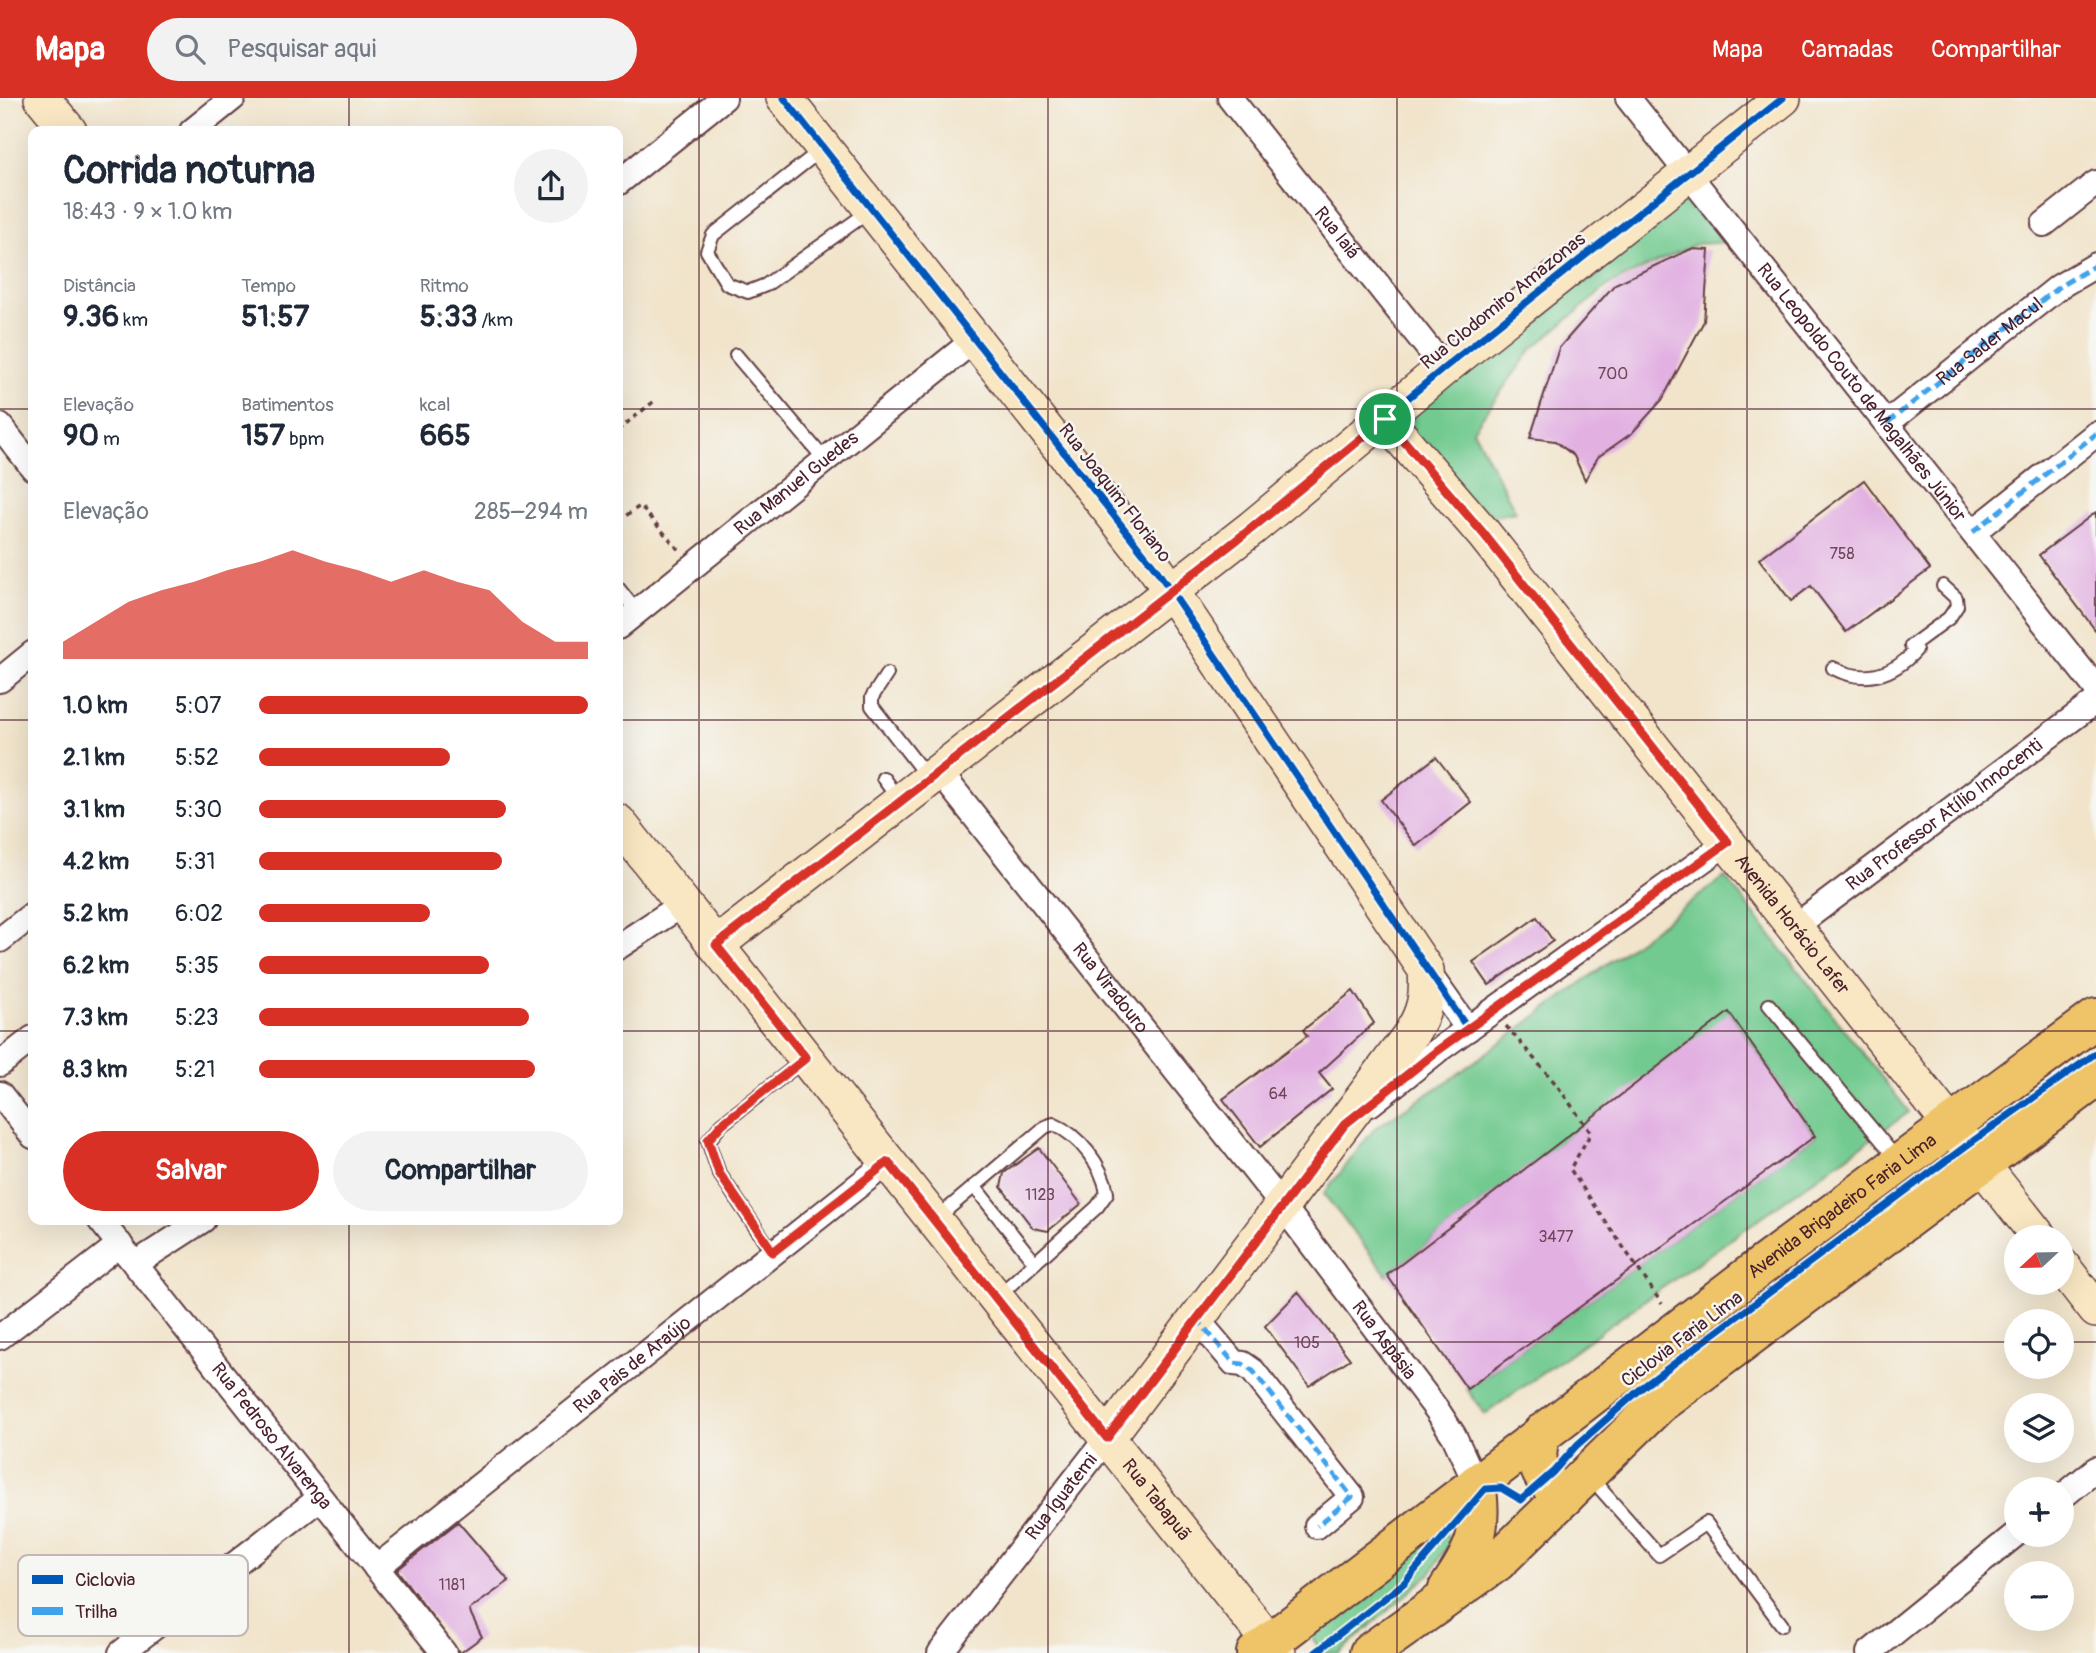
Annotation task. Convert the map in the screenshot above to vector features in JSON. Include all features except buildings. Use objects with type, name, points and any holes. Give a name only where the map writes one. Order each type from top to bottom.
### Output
[{"type":"highway","name":"Avenida Brigadeiro Faria Lima","points":[[1268,1649],[1542,1433],[1949,1125],[2096,1018]]},
{"type":"highway","points":[[1369,1653],[1497,1562],[1659,1404],[2096,1079]]},
{"type":"highway","points":[[1542,1433],[1536,1456],[1538,1468],[1553,1489],[1576,1485]]},
{"type":"highway","points":[[1437,1605],[1473,1550],[1479,1515],[1476,1484]]},
{"type":"street","points":[[42,98],[65,126]]},
{"type":"street","points":[[198,126],[233,98]]},
{"type":"street","points":[[623,179],[724,98]]},
{"type":"street","name":"Rua Joaquim Floriano","points":[[784,98],[1171,590],[1468,1029]]},
{"type":"street","name":"Rua Iaiá","points":[[1230,98],[1444,368]]},
{"type":"street","name":"Rua Leopoldo Couto de Magalhães Júnior","points":[[1628,98],[2096,688]]},
{"type":"street","name":"Rua Clodomiro Amazonas","points":[[716,945],[891,789],[933,774],[1171,590],[1783,98]]},
{"type":"street","points":[[2044,224],[2096,183]]},
{"type":"street","name":"Rua Sader Macul","points":[[1887,423],[2060,286],[2096,265]]},
{"type":"street","name":"Rua Manuel Guedes","points":[[627,620],[974,340]]},
{"type":"street","name":"Avenida Horácio Lafer","points":[[1385,419],[1483,533],[2029,1225]]},
{"type":"street","points":[[0,426],[28,462]]},
{"type":"street","points":[[1973,532],[2096,434]]},
{"type":"street","points":[[0,680],[28,657]]},
{"type":"street","name":"Rua Professor Atílio Innocenti","points":[[1793,928],[2096,701]]},
{"type":"street","name":"Rua Viradouro","points":[[933,774],[1282,1205]]},
{"type":"street","name":"Rua Tabapuã","points":[[623,828],[1107,1438],[1268,1649]]},
{"type":"street","points":[[1345,1124],[1468,1029],[1728,842]]},
{"type":"street","points":[[623,944],[683,904]]},
{"type":"street","points":[[0,940],[28,918]]},
{"type":"street","name":"Rua Iguatemi","points":[[940,1653],[1345,1124],[1423,1014],[1428,992],[1426,970]]},
{"type":"street","points":[[0,1064],[28,1042]]},
{"type":"street","points":[[0,1094],[28,1130]]},
{"type":"street","name":"Rua Pais de Araújo","points":[[376,1568],[888,1162]]},
{"type":"street","name":"Rua Aspásia","points":[[1282,1205],[1437,1410],[1461,1448],[1476,1484]]},
{"type":"street","name":"Rua Pedroso Alvarenga","points":[[104,1225],[376,1568],[438,1651]]},
{"type":"street","points":[[135,1264],[195,1225]]},
{"type":"street","points":[[0,1337],[120,1244]]},
{"type":"street","points":[[2074,1282],[2096,1310]]},
{"type":"street","points":[[1196,1318],[1234,1363],[1243,1364],[1252,1371],[1352,1497],[1317,1527]]},
{"type":"street","points":[[2074,1487],[2096,1469]]},
{"type":"street","points":[[247,1555],[320,1498]]},
{"type":"street","points":[[1869,1653],[2004,1544]]},
{"type":"street","points":[[121,1653],[143,1636]]},
{"type":"lane","points":[[823,148],[713,235],[708,251],[727,284],[748,292],[766,285],[872,210]]},
{"type":"lane","points":[[736,355],[825,460]]},
{"type":"lane","points":[[1833,668],[1850,676],[1866,677],[1889,672],[1906,662],[1916,650],[1911,646],[1949,618],[1957,606],[1956,598],[1943,586]]},
{"type":"lane","points":[[887,674],[872,697],[872,706],[933,774]]},
{"type":"lane","points":[[1769,1005],[1900,1162]]},
{"type":"lane","points":[[773,1252],[719,1173],[708,1140],[722,1124],[806,1058]]},
{"type":"lane","points":[[934,1221],[1045,1127],[1053,1124],[1063,1128],[1091,1156],[1104,1178],[1107,1193],[1097,1207],[996,1298]]},
{"type":"lane","points":[[974,1186],[1035,1263]]},
{"type":"lane","points":[[1576,1485],[1659,1555],[1706,1523],[1782,1625]]},
{"type":"path","points":[[623,426],[657,399]]},
{"type":"path","points":[[623,518],[640,506],[694,566]]},
{"type":"path","points":[[1493,1011],[1556,1084],[1591,1133],[1570,1169],[1679,1329]]},
{"type":"green space","points":[[1686,186],[1732,242],[1696,244],[1610,284],[1532,349],[1473,430],[1516,512],[1477,519],[1400,420]]},
{"type":"green space","points":[[1725,877],[1909,1112],[1485,1414],[1467,1389],[1815,1136],[1730,1013],[1387,1275],[1324,1194],[1375,1128],[1451,1079]]},
{"type":"green space","points":[[1441,1523],[1450,1542],[1430,1574],[1339,1653],[1323,1653],[1310,1635]]},
{"type":"marked path","points":[[1887,423],[2060,286],[2096,265]]},
{"type":"marked path","points":[[1973,532],[2096,434]]},
{"type":"marked path","points":[[1196,1318],[1234,1363],[1243,1364],[1253,1371],[1352,1497],[1317,1526]]},
{"type":"cycle path","points":[[784,98],[1156,569],[1468,1029]]},
{"type":"cycle path","points":[[716,945],[1252,528],[1444,368],[1783,98]]},
{"type":"cycle path","name":"Ciclovia Faria Lima","points":[[1315,1653],[1404,1583],[1485,1489],[1501,1488],[1521,1500],[1553,1472],[1577,1445],[1644,1386],[1966,1146],[2096,1053]]},
{"type":"route","points":[[1385,419],[1483,533],[1728,842],[1437,1051],[1345,1124],[1124,1412],[1107,1438],[888,1162],[773,1252],[719,1173],[708,1140],[722,1124],[806,1058],[716,945],[1252,528],[1385,419]]}]
